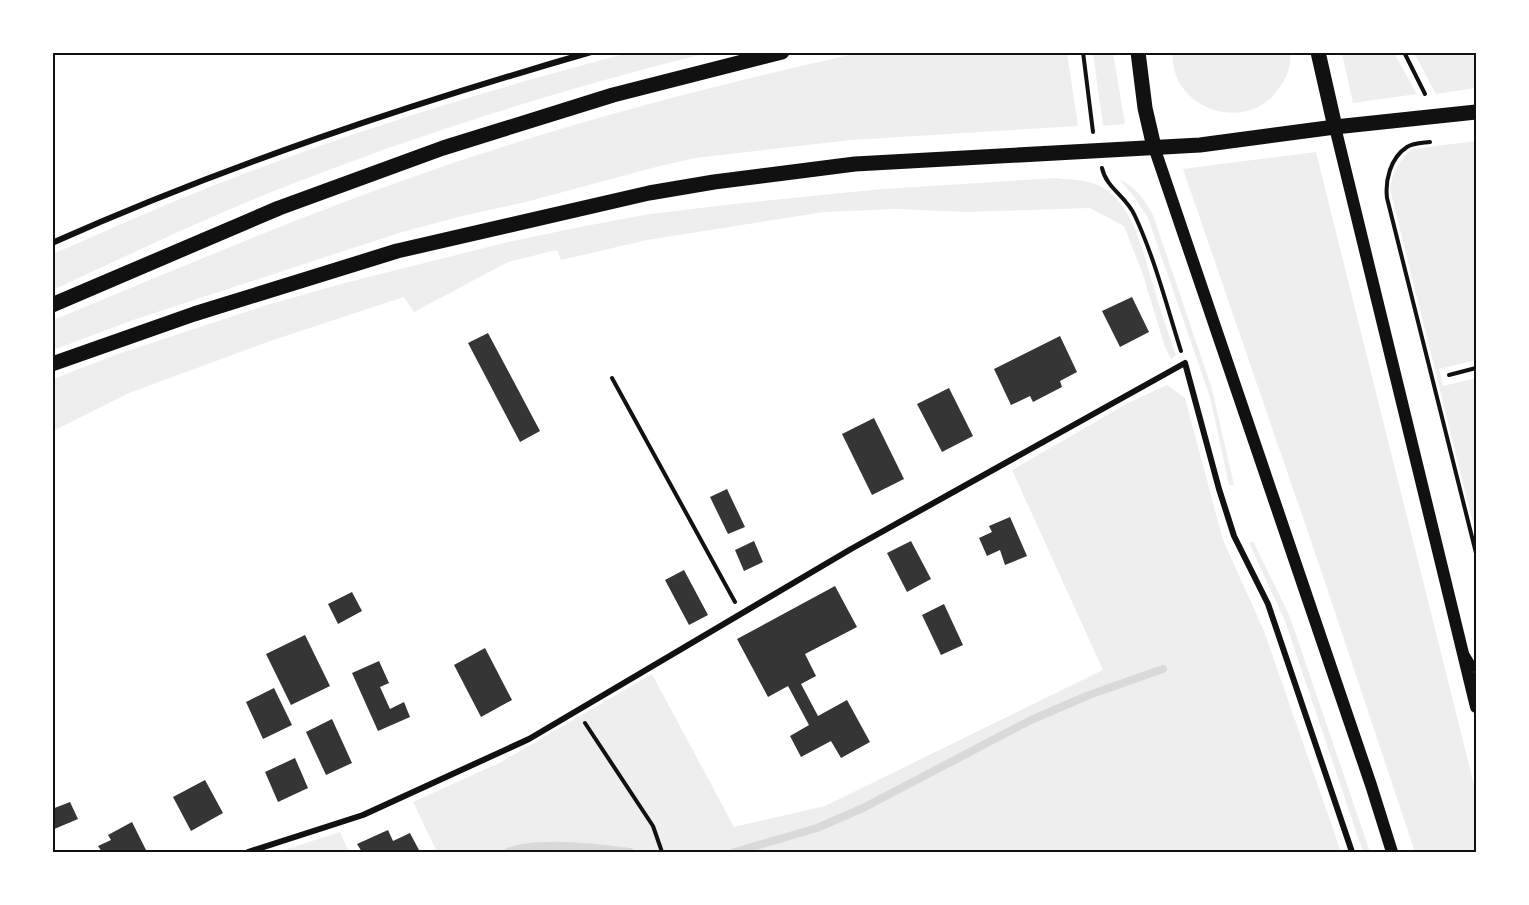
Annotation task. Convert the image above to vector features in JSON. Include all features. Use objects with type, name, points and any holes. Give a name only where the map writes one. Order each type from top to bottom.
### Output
[{"type":"main road","points":[[52,305],[279,208],[443,148],[613,95],[782,52]]},
{"type":"main road","points":[[1138,52],[1145,108],[1154,147],[1392,852]]},
{"type":"main road","points":[[1318,52],[1476,707]]},
{"type":"main road","points":[[52,364],[195,314],[397,251],[650,193],[778,173],[855,164],[1200,145],[1335,127],[1476,112]]},
{"type":"street","points":[[52,243],[202,180],[305,142],[449,94],[591,52]]},
{"type":"street","points":[[248,852],[363,815],[528,739],[851,549],[1185,363],[1234,536],[1268,604],[1352,852]]},
{"type":"street","points":[[1462,646],[1476,670]]},
{"type":"path","points":[[1083,52],[1092,127]]},
{"type":"path","points":[[1404,52],[1425,94]]},
{"type":"path","points":[[1430,142],[1408,146],[1402,151],[1388,174],[1386,183],[1390,210],[1476,553]]},
{"type":"path","points":[[1103,172],[1107,183],[1116,190],[1134,214],[1185,363]]},
{"type":"path","points":[[1449,375],[1476,368]]},
{"type":"path","points":[[612,378],[741,613]]},
{"type":"path","points":[[577,710],[598,746],[653,826],[662,852]]},
{"type":"shaded area","points":[[628,53],[707,53],[593,83],[481,117],[369,155],[233,208],[53,290],[53,254],[187,196],[380,126],[528,80]]},
{"type":"shaded area","points":[[858,53],[1067,53],[1078,126],[851,140],[695,158],[399,233],[136,319],[53,350],[53,320],[350,200],[508,145],[624,111],[740,80]]},
{"type":"shaded area","points":[[1093,53],[1113,53],[1125,124],[1103,126]]},
{"type":"shaded area","points":[[1173,53],[1290,53],[1290,62],[1283,83],[1266,102],[1250,110],[1231,113],[1213,110],[1197,102],[1184,89],[1175,73]]},
{"type":"shaded area","points":[[1342,53],[1394,53],[1417,94],[1353,103]]},
{"type":"shaded area","points":[[1414,53],[1476,53],[1476,88],[1436,94]]},
{"type":"shaded area","points":[[1476,141],[1476,360],[1439,369],[1443,386],[1476,378],[1476,535],[1390,189],[1397,167],[1412,149]]},
{"type":"shaded area","points":[[1316,152],[1476,793],[1476,852],[1415,852],[1183,169]]},
{"type":"shaded area","points":[[1056,178],[1093,183],[1105,189],[1124,208],[1141,246],[1176,355],[1171,359],[1124,226],[1090,208],[968,212],[895,209],[824,212],[647,240],[561,260],[557,250],[508,262],[414,312],[404,297],[270,341],[129,393],[53,431],[53,379],[118,354],[267,305],[341,284],[508,242],[650,214],[882,189]]},
{"type":"shaded area","points":[[1119,179],[1139,194],[1153,215],[1212,389],[1234,485],[1229,485],[1210,397],[1148,218]]},
{"type":"shaded area","points":[[1167,385],[1185,398],[1223,540],[1264,631],[1341,852],[437,852],[413,802],[501,762],[652,674],[734,827],[825,806],[1103,670],[1012,470],[1130,402]]},
{"type":"shaded area","points":[[1253,541],[1290,617],[1370,852],[1363,852],[1285,621],[1249,543]]},
{"type":"shaded area","points":[[340,832],[349,852],[278,852]]},
{"type":"building","points":[[1132,297],[1149,332],[1120,347],[1102,311]]},
{"type":"building","points":[[488,333],[540,431],[520,442],[468,343]]},
{"type":"building","points":[[1060,336],[1077,372],[1060,381],[1062,387],[1033,402],[1030,396],[1011,405],[994,369]]},
{"type":"building","points":[[949,388],[973,436],[942,452],[917,404]]},
{"type":"building","points":[[874,418],[904,479],[872,495],[842,434]]},
{"type":"building","points":[[727,489],[745,527],[728,534],[710,497]]},
{"type":"building","points":[[1010,517],[1027,556],[1005,565],[1000,550],[987,556],[979,538],[992,532],[989,526]]},
{"type":"building","points":[[754,541],[763,562],[744,571],[735,550]]},
{"type":"building","points":[[911,541],[931,579],[907,592],[887,553]]},
{"type":"building","points":[[684,570],[708,615],[689,625],[665,580]]},
{"type":"building","points":[[835,586],[857,627],[805,654],[816,676],[801,684],[818,716],[847,700],[870,742],[841,758],[831,741],[801,757],[790,736],[809,725],[788,686],[768,697],[737,639]]},
{"type":"building","points":[[352,592],[362,611],[338,624],[328,604]]},
{"type":"building","points":[[944,604],[963,645],[941,655],[922,615]]},
{"type":"building","points":[[305,635],[330,686],[291,705],[266,654]]},
{"type":"building","points":[[485,648],[512,700],[481,717],[454,665]]},
{"type":"building","points":[[379,661],[389,683],[380,687],[390,709],[404,702],[410,717],[378,731],[352,673]]},
{"type":"building","points":[[274,688],[292,725],[263,739],[246,702]]},
{"type":"building","points":[[332,719],[352,763],[326,775],[306,732]]},
{"type":"building","points":[[295,758],[308,788],[278,802],[265,772]]},
{"type":"building","points":[[205,780],[223,813],[191,831],[173,797]]},
{"type":"building","points":[[70,802],[78,819],[52,830],[52,809]]},
{"type":"building","points":[[132,822],[147,852],[102,852],[98,846],[111,840],[108,835]]},
{"type":"building","points":[[388,830],[393,841],[410,833],[420,852],[362,852],[357,844]]},
{"type":"waterway","points":[[735,852],[817,828],[863,808],[1031,720],[1089,695],[1163,669]]},
{"type":"waterway","points":[[508,852],[535,846],[585,847],[630,852]]}]
